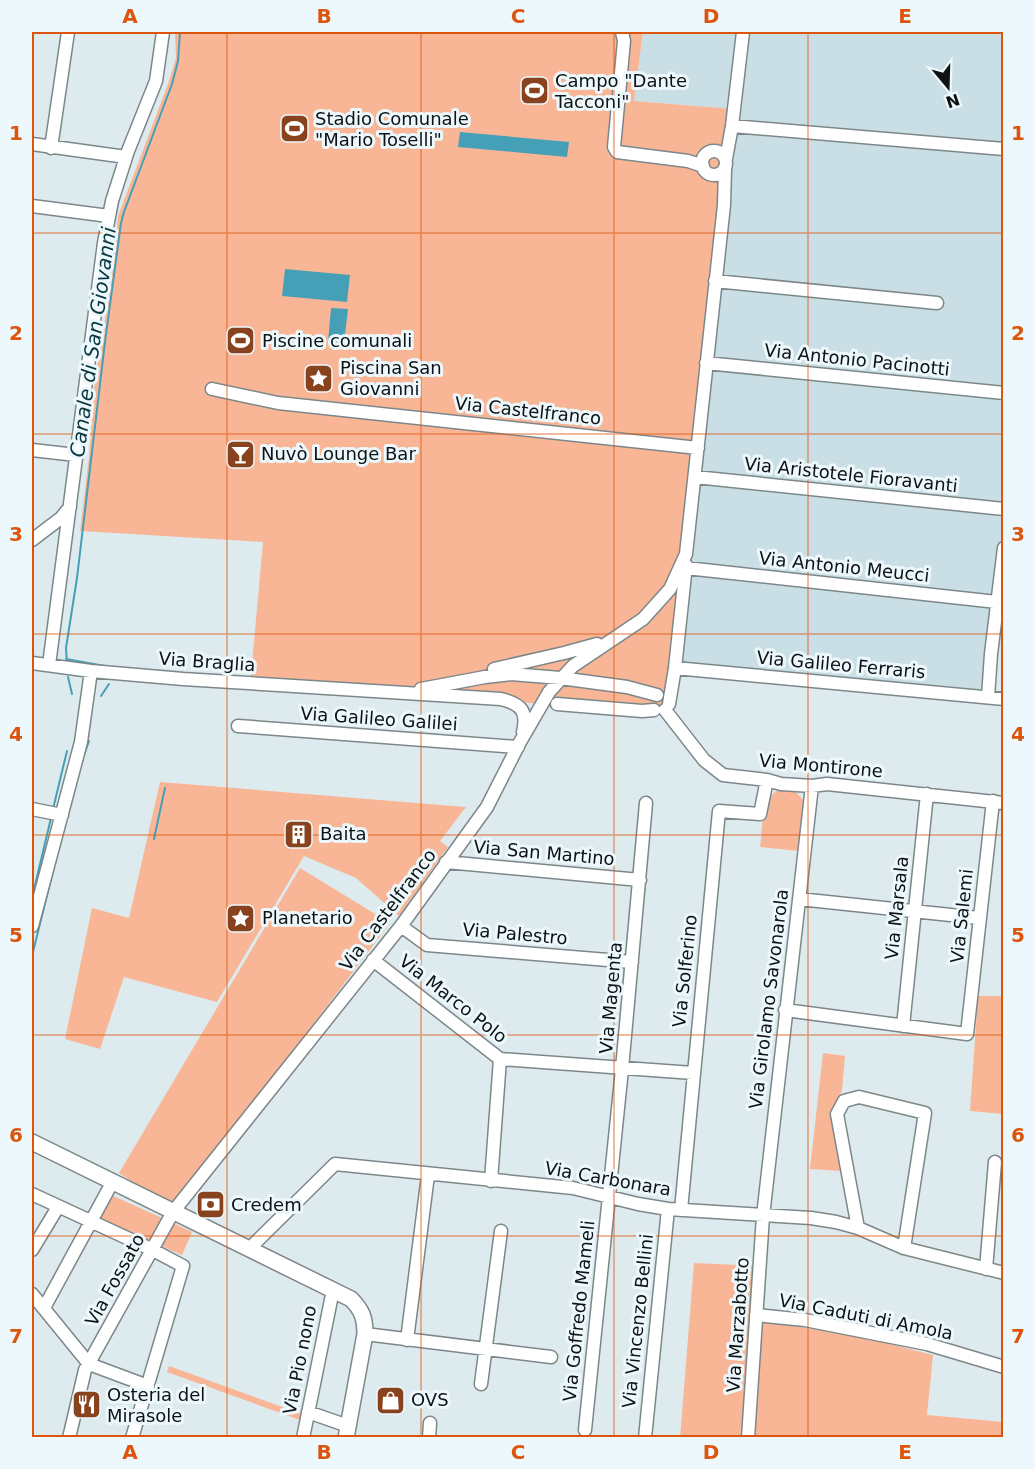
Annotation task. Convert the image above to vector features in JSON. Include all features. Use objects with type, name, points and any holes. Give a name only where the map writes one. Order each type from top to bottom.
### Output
[{"type":"main road","points":[[32,1142],[250,1248],[351,1299],[360,1307],[364,1317],[365,1334],[347,1432]]},
{"type":"street","points":[[51,148],[68,32]]},
{"type":"street","points":[[49,665],[97,289],[109,216],[126,157],[156,81],[163,32]]},
{"type":"street","points":[[622,32],[624,41],[614,147],[617,152],[703,161]]},
{"type":"street","name":"Via Castelfranco","points":[[659,704],[675,668],[724,205],[723,160],[732,126],[743,32]]},
{"type":"street","points":[[732,126],[1004,149]]},
{"type":"street","points":[[32,144],[126,157]]},
{"type":"street","points":[[711,151],[723,160],[720,173],[713,175],[705,171],[703,161],[711,151]]},
{"type":"street","name":"Via Castelfranco","points":[[713,175],[724,205]]},
{"type":"street","points":[[32,206],[109,216]]},
{"type":"street","points":[[715,282],[937,303]]},
{"type":"street","name":"Via Antonio Pacinotti","points":[[706,363],[1004,393]]},
{"type":"street","name":"Via Castelfranco","points":[[212,389],[278,403],[698,448]]},
{"type":"street","points":[[32,450],[76,455]]},
{"type":"street","name":"Via Aristotele Fioravanti","points":[[695,477],[1004,510]]},
{"type":"street","points":[[32,540],[61,518],[70,506]]},
{"type":"street","points":[[44,531],[60,529],[66,540]]},
{"type":"street","points":[[988,697],[1004,548]]},
{"type":"street","name":"Via Castelfranco","points":[[172,1212],[401,926],[487,807],[549,692],[560,678],[588,655],[643,619],[670,589],[686,554]]},
{"type":"street","name":"Via Antonio Meucci","points":[[686,568],[998,602]]},
{"type":"street","name":"Via Castelfranco","points":[[381,691],[579,650],[626,632]]},
{"type":"street","name":"Via Braglia","points":[[32,663],[183,680],[501,699],[515,702],[524,713],[525,722],[519,745]]},
{"type":"street","name":"Via Galileo Ferraris","points":[[675,668],[1004,699]]},
{"type":"street","points":[[32,926],[55,814],[81,742],[91,671]]},
{"type":"street","name":"Via Braglia","points":[[381,691],[420,689],[498,675],[560,678]]},
{"type":"street","name":"Via Montirone","points":[[560,678],[606,685],[659,704],[712,768],[723,775],[767,780],[781,784],[812,786],[827,784],[998,802]]},
{"type":"street","points":[[558,704],[642,711],[659,704]]},
{"type":"street","name":"Via Galileo Galilei","points":[[238,726],[519,745]]},
{"type":"street","name":"Via Solferino","points":[[674,1210],[693,1073],[719,811],[760,814],[767,780]]},
{"type":"street","name":"Via Girolamo Savonarola","points":[[763,1216],[812,786]]},
{"type":"street","name":"Via Marsala","points":[[903,1026],[927,794]]},
{"type":"street","name":"Via Salemi","points":[[903,1026],[967,1034],[979,918],[998,802]]},
{"type":"street","name":"Via Magenta","points":[[609,1196],[646,803]]},
{"type":"street","points":[[32,809],[55,814]]},
{"type":"street","name":"Via San Martino","points":[[446,862],[640,880]]},
{"type":"street","points":[[799,900],[979,918]]},
{"type":"street","name":"Via Palestro","points":[[401,926],[427,945],[632,962]]},
{"type":"street","name":"Via Marco Polo","points":[[373,960],[500,1059],[693,1073]]},
{"type":"street","points":[[785,1010],[903,1026]]},
{"type":"street","points":[[491,1181],[500,1059]]},
{"type":"street","points":[[858,1228],[837,1114],[844,1101],[859,1097],[925,1113],[904,1248]]},
{"type":"street","points":[[986,1269],[995,1162]]},
{"type":"street","name":"Via Carbonara","points":[[250,1248],[335,1164],[573,1188],[674,1210],[812,1218],[858,1228],[904,1248],[1004,1273]]},
{"type":"street","points":[[407,1340],[428,1175]]},
{"type":"street","points":[[44,1308],[113,1181]]},
{"type":"street","points":[[32,1194],[183,1266],[132,1437]]},
{"type":"street","name":"Via Goffredo Mameli","points":[[585,1430],[609,1196]]},
{"type":"street","points":[[32,1250],[58,1207]]},
{"type":"street","name":"Via Vincenzo Bellini","points":[[645,1437],[674,1210]]},
{"type":"street","name":"Via Fossato","points":[[69,1437],[85,1370],[172,1212]]},
{"type":"street","name":"Via Marzabotto","points":[[748,1437],[763,1216]]},
{"type":"street","points":[[481,1384],[501,1231]]},
{"type":"street","name":"Via Pio nono","points":[[303,1437],[333,1290]]},
{"type":"street","points":[[32,1293],[89,1364],[148,1386]]},
{"type":"street","name":"Via Caduti di Amola","points":[[756,1315],[805,1320],[927,1344],[1004,1367]]},
{"type":"street","points":[[365,1334],[551,1357]]},
{"type":"street","points":[[308,1412],[347,1432]]},
{"type":"street","points":[[429,1437],[430,1423]]},
{"type":"shaded area","points":[[175,32],[643,32],[634,101],[734,109],[684,578],[673,712],[250,686],[263,542],[80,531],[95,379],[111,284],[118,216],[168,84],[176,58]]},
{"type":"shaded area","points":[[643,32],[1003,32],[1004,632],[992,632],[987,699],[677,669],[734,109],[634,101]]},
{"type":"shaded area","points":[[160,782],[466,807],[440,841],[448,847],[399,916],[356,878],[304,856],[217,1002],[124,977],[100,1049],[65,1039],[92,908],[129,918]]},
{"type":"shaded area","points":[[780,790],[796,792],[804,801],[799,851],[760,847],[766,806],[774,793]]},
{"type":"shaded area","points":[[300,868],[390,923],[250,1108],[170,1207],[119,1173]]},
{"type":"shaded area","points":[[978,996],[1003,996],[1003,1114],[970,1111]]},
{"type":"shaded area","points":[[823,1053],[845,1056],[842,1090],[834,1113],[840,1171],[810,1169]]},
{"type":"shaded area","points":[[109,1194],[162,1218],[150,1242],[99,1219]]},
{"type":"shaded area","points":[[171,1222],[192,1232],[182,1255],[161,1246]]},
{"type":"shaded area","points":[[694,1263],[761,1266],[757,1317],[805,1328],[859,1336],[933,1355],[927,1415],[1004,1422],[1003,1438],[680,1438]]},
{"type":"shaded area","points":[[169,1366],[302,1414],[300,1420],[167,1372]]},
{"type":"water","points":[[460,132],[569,142],[567,157],[458,147]]},
{"type":"water","points":[[285,269],[350,275],[347,302],[282,296]]},
{"type":"water","points":[[331,308],[348,309],[344,343],[328,342]]},
{"type":"waterway","name":"Canale di San Giovanni","points":[[67,663],[66,648],[77,578],[121,223],[172,84],[178,61],[180,32]]},
{"type":"waterway","points":[[66,659],[116,668]]},
{"type":"waterway","name":"Canale di San Giovanni","points":[[68,677],[72,694]]},
{"type":"waterway","points":[[101,696],[109,684]]},
{"type":"waterway","points":[[84,755],[89,741]]},
{"type":"waterway","name":"Canale di San Giovanni","points":[[53,809],[67,751]]},
{"type":"waterway","points":[[154,839],[165,788]]},
{"type":"waterway","name":"Canale di San Giovanni","points":[[32,898],[51,818]]},
{"type":"waterway","points":[[32,956],[54,867]]},
{"type":"place","name":"Campo \"Dante Tacconi\"","points":[[534,91]]},
{"type":"place","name":"Stadio Comunale \"Mario Toselli\"","points":[[294,129]]},
{"type":"place","name":"Piscine comunali","points":[[241,341]]},
{"type":"place","name":"Piscina San Giovanni","points":[[319,378]]},
{"type":"place","name":"Nuvò Lounge Bar","points":[[240,454]]},
{"type":"place","name":"Baita","points":[[299,834]]},
{"type":"place","name":"Planetario","points":[[241,918]]},
{"type":"place","name":"Credem","points":[[210,1205]]},
{"type":"place","name":"OVS","points":[[390,1400]]},
{"type":"place","name":"Osteria del Mirasole","points":[[86,1405]]}]
